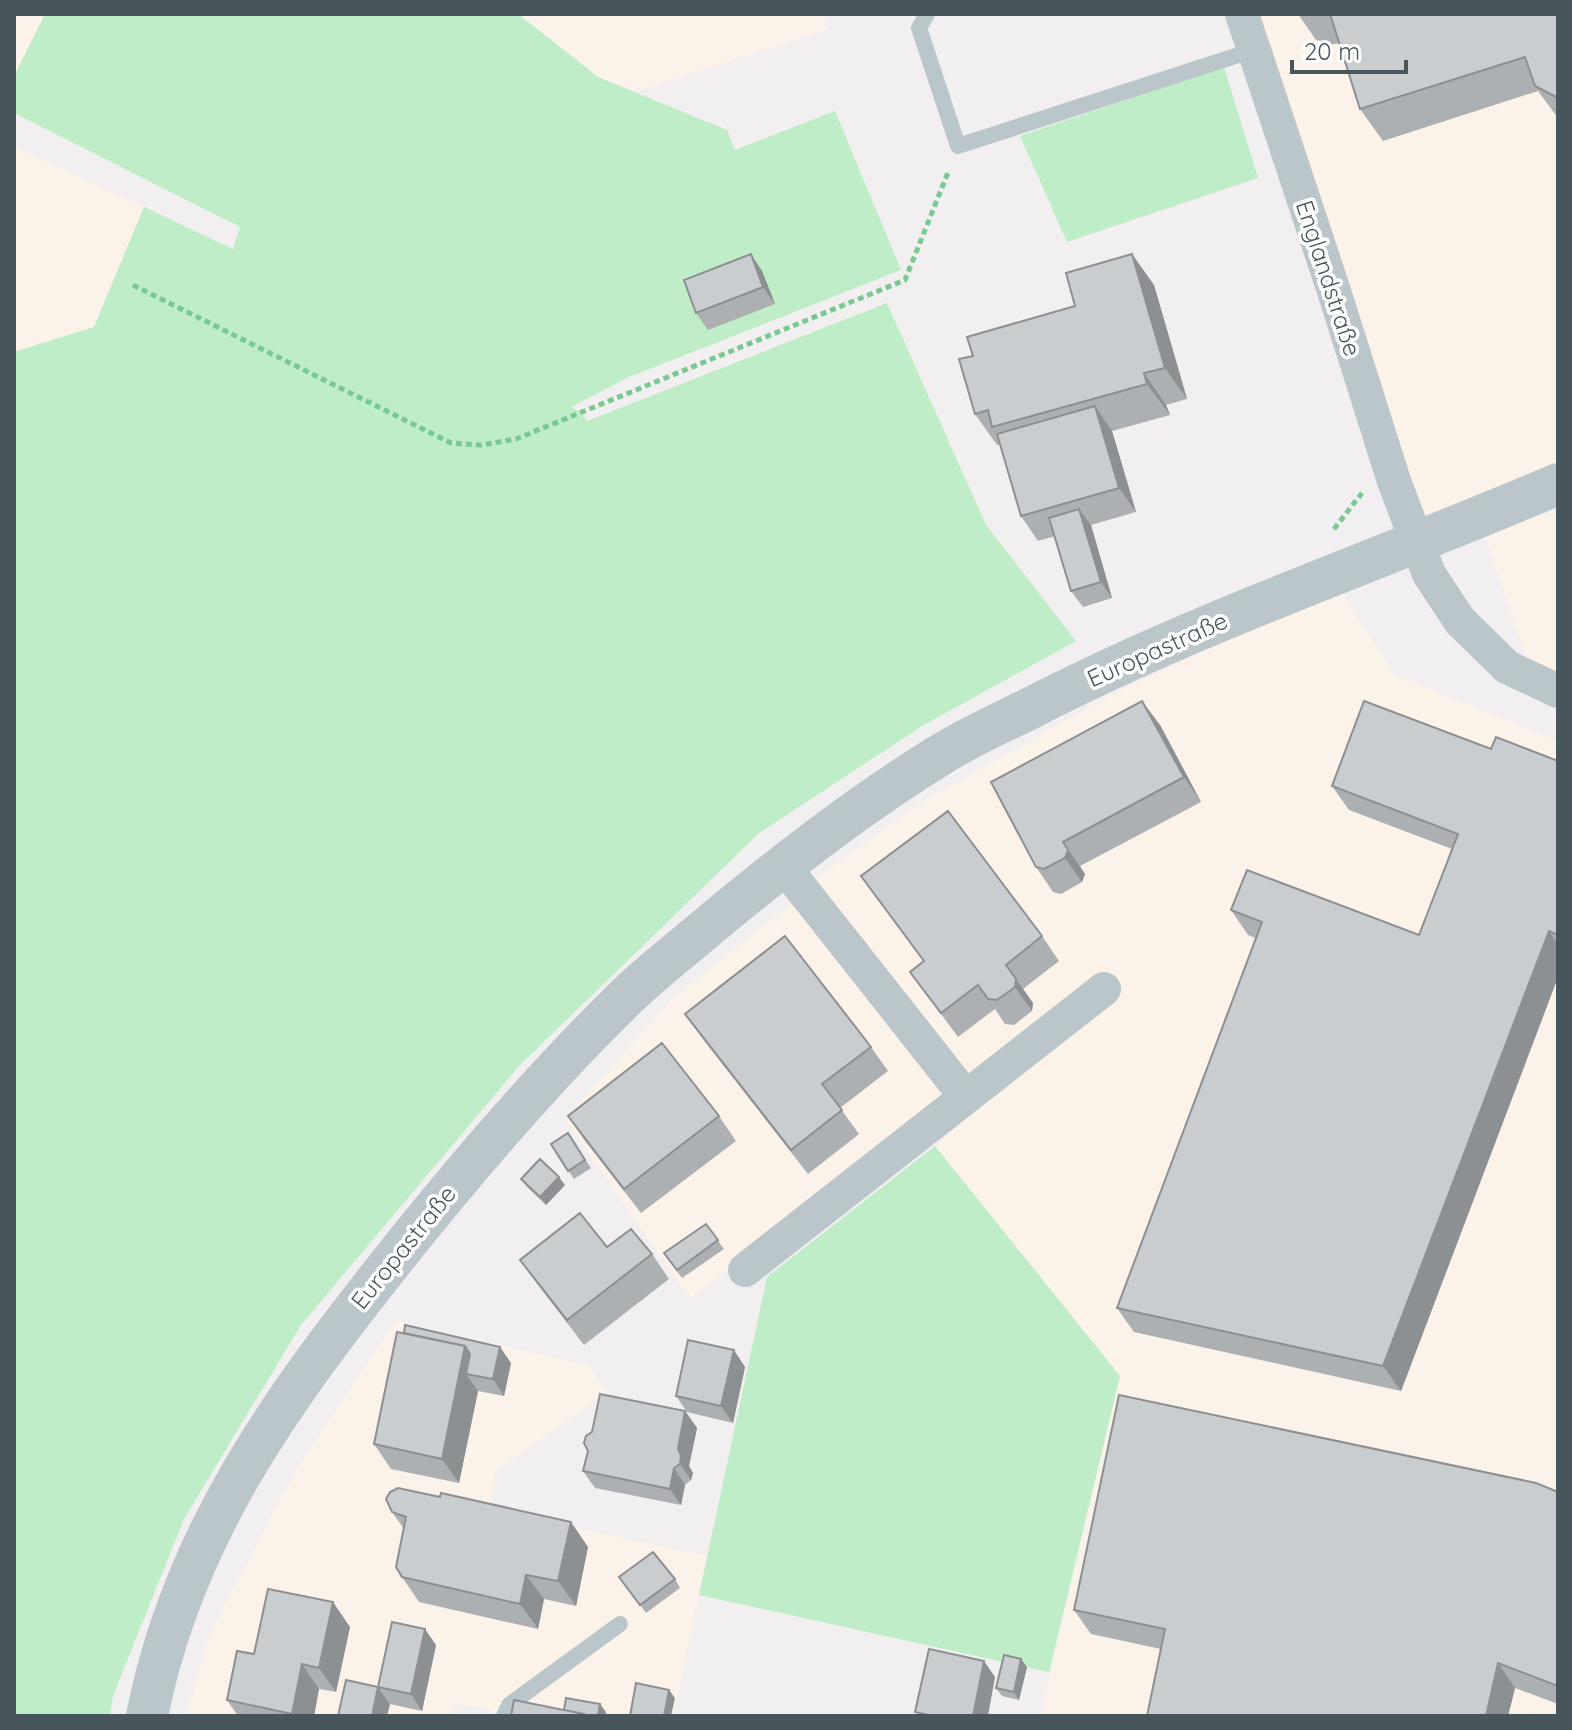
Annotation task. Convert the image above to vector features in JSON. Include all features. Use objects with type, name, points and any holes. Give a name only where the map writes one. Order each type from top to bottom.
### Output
[{"type":"street","name":"Englandstraße","points":[[1242,14],[1394,481],[1429,574],[1460,621],[1507,667],[1558,691]]},
{"type":"street","name":"Europastraße","points":[[147,1716],[153,1685],[176,1613],[216,1517],[269,1424],[321,1351],[452,1185],[574,1049],[628,995],[782,864],[941,754],[1076,684],[1189,633],[1558,484]]},
{"type":"street","points":[[782,864],[966,1097]]},
{"type":"street","points":[[745,1270],[1104,989]]},
{"type":"lane","points":[[927,14],[919,28],[958,146],[1254,50]]},
{"type":"lane","points":[[504,1716],[509,1705],[620,1624]]},
{"type":"path","points":[[133,285],[451,443],[481,445],[516,439],[905,280],[958,146]]},
{"type":"shaded area","points":[[14,14],[45,14],[14,76]]},
{"type":"shaded area","points":[[518,14],[823,14],[828,29],[635,92],[598,77]]},
{"type":"shaded area","points":[[1257,14],[1558,14],[1558,472],[1425,522]]},
{"type":"shaded area","points":[[14,147],[144,207],[94,327],[14,352]]},
{"type":"shaded area","points":[[1558,509],[1558,673],[1525,655],[1485,534]]},
{"type":"shaded area","points":[[1340,589],[1393,674],[1558,741],[1558,1716],[1541,1716],[1527,1711],[1525,1716],[1040,1716],[1120,1376],[935,1146],[982,1105],[812,881],[922,802],[1116,692]]},
{"type":"shaded area","points":[[792,903],[950,1096],[692,1297],[682,1288],[565,1119],[670,1001]]},
{"type":"shaded area","points":[[395,1321],[590,1366],[607,1392],[496,1471],[490,1510],[707,1556],[673,1716],[489,1716],[490,1709],[459,1705],[447,1716],[185,1716],[211,1632],[266,1525],[301,1462]]},
{"type":"green space","points":[[45,14],[518,14],[598,77],[727,130],[735,150],[835,111],[901,270],[629,377],[571,407],[581,412],[587,421],[887,303],[986,525],[1076,641],[922,726],[758,834],[519,1066],[301,1325],[184,1519],[113,1696],[110,1716],[14,1716],[14,352],[94,327],[144,207],[233,249],[240,227],[14,113],[14,76]]},
{"type":"green space","points":[[1224,67],[1258,178],[1067,242],[1020,136]]},
{"type":"green space","points":[[935,1146],[1120,1376],[1049,1672],[699,1595],[767,1277]]},
{"type":"building","points":[[1330,14],[1558,14],[1558,98],[1535,86],[1525,57],[1360,109]]},
{"type":"building","points":[[751,254],[763,287],[696,313],[684,280]]},
{"type":"building","points":[[1132,254],[1165,368],[1144,373],[1147,384],[992,427],[988,410],[975,414],[959,359],[973,356],[967,337],[1075,306],[1066,273]]},
{"type":"building","points":[[1095,406],[1119,488],[1021,516],[997,434]]},
{"type":"building","points":[[1079,509],[1101,582],[1071,591],[1049,518]]},
{"type":"building","points":[[1142,701],[1184,777],[1063,842],[1068,850],[1065,858],[1044,869],[1036,867],[991,782]]},
{"type":"building","points":[[1364,701],[1491,749],[1496,737],[1558,761],[1558,935],[1549,931],[1383,1366],[1117,1308],[1262,922],[1231,910],[1247,870],[1419,935],[1458,834],[1332,786]]},
{"type":"building","points":[[948,811],[1042,936],[1006,965],[1016,979],[1015,987],[997,1000],[988,999],[978,985],[941,1013],[910,972],[924,961],[861,876]]},
{"type":"building","points":[[785,936],[871,1047],[822,1084],[842,1110],[791,1150],[685,1014]]},
{"type":"building","points":[[662,1043],[719,1116],[624,1189],[568,1116]]},
{"type":"building","points":[[568,1133],[585,1160],[568,1171],[551,1144]]},
{"type":"building","points":[[540,1159],[559,1177],[540,1197],[521,1179]]},
{"type":"building","points":[[580,1213],[607,1247],[631,1229],[652,1254],[567,1320],[520,1260]]},
{"type":"building","points":[[706,1224],[718,1240],[677,1270],[664,1253]]},
{"type":"building","points":[[405,1325],[500,1347],[493,1379],[466,1374],[470,1354],[465,1346],[404,1333]]},
{"type":"building","points":[[397,1332],[465,1346],[442,1459],[374,1444]]},
{"type":"building","points":[[688,1340],[734,1350],[721,1406],[676,1396]]},
{"type":"building","points":[[600,1394],[685,1411],[678,1449],[680,1464],[674,1468],[670,1489],[583,1471],[588,1451],[584,1443],[586,1436],[592,1432]]},
{"type":"building","points":[[1119,1395],[1536,1483],[1558,1492],[1558,1686],[1498,1663],[1486,1716],[1147,1716],[1165,1629],[1074,1610]]},
{"type":"building","points":[[398,1488],[440,1497],[441,1493],[571,1522],[558,1581],[526,1575],[520,1604],[402,1577],[396,1567],[406,1517],[392,1512],[386,1499],[390,1492]]},
{"type":"building","points":[[653,1552],[675,1579],[640,1605],[619,1577]]},
{"type":"building","points":[[268,1589],[333,1602],[319,1668],[302,1664],[292,1714],[227,1700],[237,1651],[254,1654]]},
{"type":"building","points":[[392,1622],[425,1629],[411,1694],[378,1687]]},
{"type":"building","points":[[929,1649],[984,1661],[973,1716],[932,1716],[915,1712]]},
{"type":"building","points":[[1004,1655],[1021,1659],[1014,1692],[996,1688]]},
{"type":"building","points":[[346,1680],[378,1687],[372,1716],[338,1716]]},
{"type":"building","points":[[636,1683],[669,1690],[664,1716],[630,1716]]},
{"type":"building","points":[[566,1698],[600,1704],[598,1716],[564,1710]]},
{"type":"building","points":[[514,1700],[584,1714],[584,1716],[511,1716]]}]
